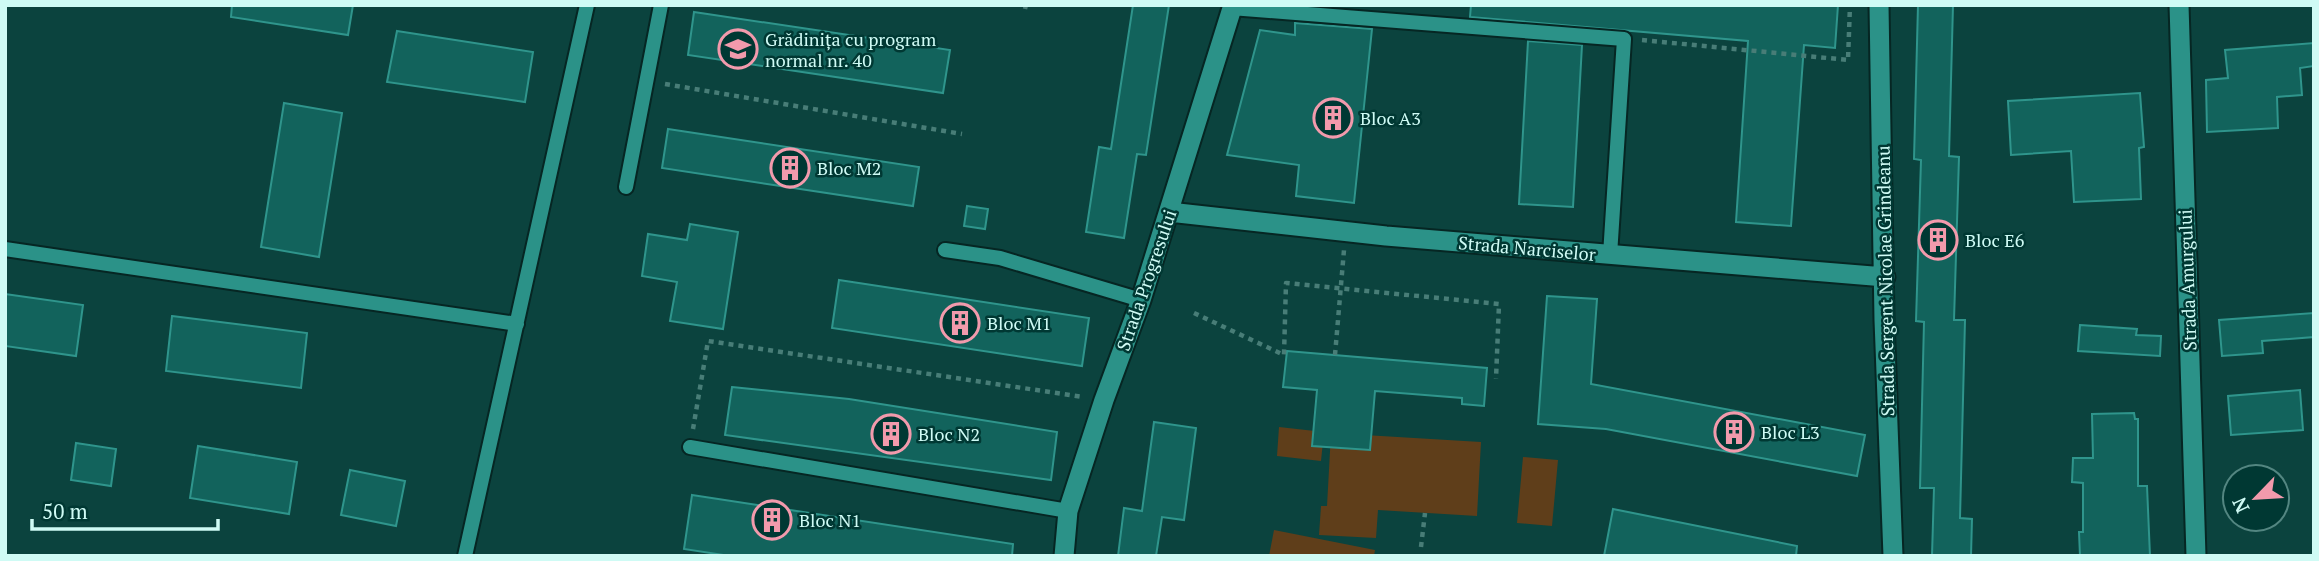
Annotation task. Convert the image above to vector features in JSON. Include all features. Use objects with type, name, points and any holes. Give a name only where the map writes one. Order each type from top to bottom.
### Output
[{"type":"street","name":"Strada Sergent Nicolae Grindeanu","points":[[1879,5],[1885,334],[1893,556]]},
{"type":"street","name":"Strada Amurgului","points":[[2179,5],[2196,556]]},
{"type":"street","name":"Strada Progresului","points":[[1064,556],[1068,510],[1141,300],[1232,7]]},
{"type":"street","name":"Strada Narciselor","points":[[1169,212],[1345,232],[1885,277]]},
{"type":"lane","points":[[465,556],[587,5]]},
{"type":"lane","points":[[626,187],[662,5]]},
{"type":"lane","points":[[1232,7],[1624,39],[1610,255]]},
{"type":"lane","points":[[5,249],[517,324]]},
{"type":"lane","points":[[945,250],[1000,258],[1141,300]]},
{"type":"lane","points":[[690,447],[1068,510]]},
{"type":"path","points":[[1624,39],[1848,60],[1850,5]]},
{"type":"path","points":[[647,81],[962,134]]},
{"type":"path","points":[[1335,355],[1345,232]]},
{"type":"path","points":[[1194,313],[1284,355],[1286,283],[1499,304],[1496,379]]},
{"type":"path","points":[[690,447],[708,341],[1104,401]]},
{"type":"path","points":[[1421,547],[1425,513]]},
{"type":"shaded area","points":[[1279,427],[1324,432],[1321,461],[1277,456]]},
{"type":"shaded area","points":[[1331,433],[1481,442],[1477,516],[1378,510],[1376,538],[1319,535],[1321,506],[1327,506]]},
{"type":"shaded area","points":[[1523,457],[1558,460],[1552,526],[1517,523]]},
{"type":"shaded area","points":[[1274,530],[1375,550],[1374,556],[1269,556]]},
{"type":"building","points":[[232,5],[353,5],[348,35],[231,17]]},
{"type":"building","points":[[1133,5],[1169,5],[1146,155],[1137,154],[1124,238],[1086,232],[1099,147],[1111,149]]},
{"type":"building","points":[[1471,5],[1838,5],[1835,48],[1804,45],[1791,226],[1736,222],[1748,41],[1470,17]]},
{"type":"building","name":"Bloc E6","points":[[1918,5],[1953,5],[1949,156],[1959,157],[1954,320],[1965,320],[1960,518],[1972,519],[1971,556],[1932,556],[1934,488],[1920,488],[1924,322],[1916,321],[1921,160],[1914,159]]},
{"type":"building","points":[[694,12],[950,50],[943,93],[688,55]]},
{"type":"building","points":[[1295,23],[1372,29],[1354,203],[1296,196],[1299,165],[1227,155],[1260,30],[1295,35]]},
{"type":"building","points":[[397,31],[533,52],[525,102],[387,82]]},
{"type":"building","points":[[1528,41],[1582,45],[1573,207],[1519,204]]},
{"type":"building","points":[[2314,43],[2314,66],[2300,68],[2302,95],[2277,97],[2278,128],[2207,132],[2206,80],[2228,78],[2225,50]]},
{"type":"building","points":[[2140,93],[2144,147],[2139,148],[2141,199],[2074,202],[2071,151],[2011,155],[2008,101]]},
{"type":"building","points":[[284,103],[342,113],[319,257],[261,247]]},
{"type":"building","name":"Bloc M2","points":[[668,129],[919,167],[913,206],[662,168]]},
{"type":"building","points":[[967,206],[988,209],[985,229],[964,226]]},
{"type":"building","points":[[690,224],[738,232],[723,329],[670,321],[677,282],[642,276],[648,234],[687,240]]},
{"type":"building","name":"Bloc M1","points":[[839,280],[1089,318],[1082,366],[832,328]]},
{"type":"building","points":[[5,294],[83,305],[76,356],[5,346]]},
{"type":"building","points":[[1547,296],[1597,299],[1591,384],[1865,435],[1857,476],[1606,429],[1538,424]]},
{"type":"building","points":[[2314,313],[2314,337],[2262,341],[2263,353],[2222,356],[2219,320]]},
{"type":"building","points":[[172,316],[307,333],[301,388],[166,371]]},
{"type":"building","points":[[2080,325],[2137,329],[2136,335],[2161,336],[2160,356],[2078,351]]},
{"type":"building","points":[[1287,351],[1487,368],[1484,406],[1462,404],[1462,398],[1375,391],[1370,450],[1312,446],[1317,390],[1283,387]]},
{"type":"building","name":"Bloc N2","points":[[732,387],[849,399],[1057,432],[1051,480],[725,435]]},
{"type":"building","points":[[2300,390],[2303,430],[2231,435],[2228,396]]},
{"type":"building","points":[[2134,413],[2135,419],[2138,419],[2138,486],[2147,486],[2150,556],[2080,556],[2083,483],[2072,482],[2073,458],[2093,458],[2092,414]]},
{"type":"building","points":[[1154,422],[1196,428],[1184,520],[1162,517],[1156,556],[1118,556],[1124,508],[1142,511]]},
{"type":"building","points":[[76,443],[116,449],[111,486],[71,480]]},
{"type":"building","points":[[198,446],[297,462],[289,514],[190,498]]},
{"type":"building","points":[[350,470],[405,481],[396,526],[341,515]]},
{"type":"building","name":"Bloc N1","points":[[692,495],[1013,544],[1012,556],[730,556],[684,549]]},
{"type":"building","points":[[1613,509],[1797,546],[1796,556],[1604,556]]},
{"type":"place","name":"Grădinița cu program normal nr. 40","points":[[738,49]]},
{"type":"place","name":"Bloc A3","points":[[1333,118]]},
{"type":"place","name":"Bloc M2","points":[[790,168]]},
{"type":"place","name":"Bloc E6","points":[[1938,240]]},
{"type":"place","name":"Bloc M1","points":[[960,323]]},
{"type":"place","name":"Bloc L3","points":[[1734,432]]},
{"type":"place","name":"Bloc N2","points":[[891,434]]},
{"type":"place","name":"Bloc N1","points":[[772,520]]}]
